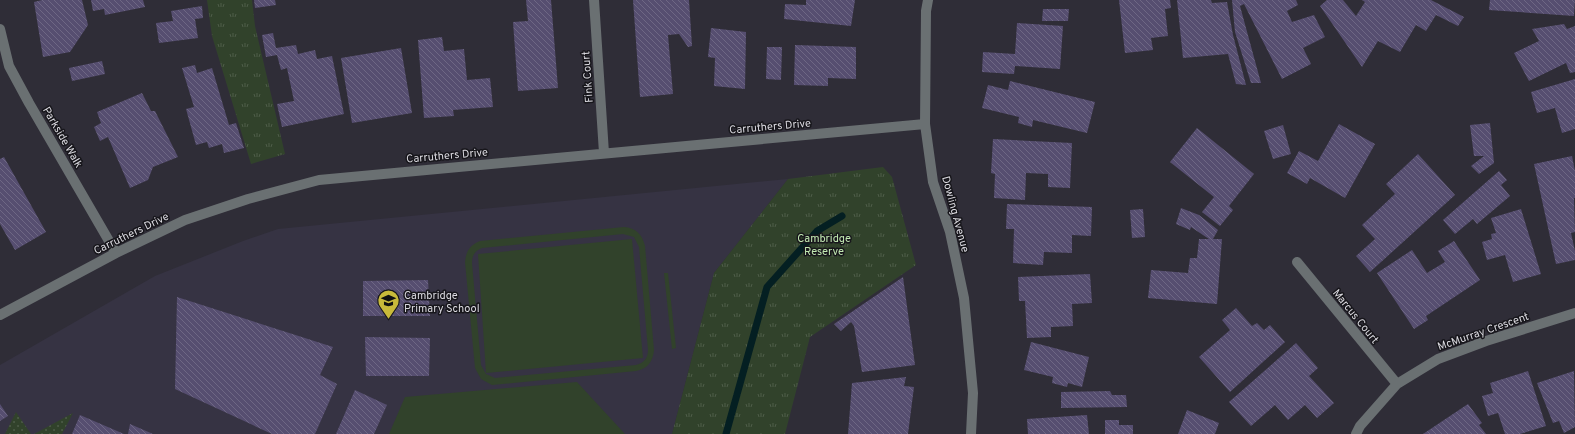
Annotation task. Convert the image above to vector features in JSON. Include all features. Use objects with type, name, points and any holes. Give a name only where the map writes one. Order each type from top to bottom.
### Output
[{"type":"street","name":"Fink Court","points":[[594,0],[604,153]]},
{"type":"street","name":"Dowling Avenue","points":[[928,0],[926,12],[925,124],[934,182],[950,232],[964,298],[973,393],[971,434]]},
{"type":"street","name":"Parkside Walk","points":[[0,29],[9,66],[12,72],[116,252]]},
{"type":"street","name":"Carruthers Drive","points":[[0,315],[116,252],[185,220],[248,199],[319,180],[925,124]]},
{"type":"street","name":"Marcus Court","points":[[1297,262],[1397,384]]},
{"type":"street","name":"McMurray Crescent","points":[[1356,434],[1360,426],[1397,384],[1438,360],[1486,341],[1575,313]]},
{"type":"shaded area","name":"Cambridge Primary School","points":[[788,179],[714,273],[672,434],[0,434],[0,365],[155,276],[243,241],[278,229]]},
{"type":"green space","points":[[207,0],[252,0],[255,26],[285,154],[251,164],[212,36]]},
{"type":"green space","name":"Cambridge Reserve","points":[[883,167],[892,177],[916,265],[810,337],[785,434],[672,434],[714,273],[788,179]]},
{"type":"green space","points":[[624,227],[638,232],[645,246],[654,350],[649,364],[643,369],[636,371],[492,385],[481,379],[475,368],[465,262],[469,249],[480,241]],"holes":[[[623,234],[634,237],[639,247],[648,350],[646,358],[641,363],[636,365],[495,378],[486,374],[481,365],[472,263],[473,256],[477,250],[482,248]]]},
{"type":"green space","points":[[632,239],[643,358],[486,373],[478,254]]},
{"type":"green space","points":[[664,273],[668,273],[676,348],[672,349]]},
{"type":"green space","points":[[577,382],[625,434],[389,434],[405,397]]},
{"type":"green space","points":[[16,412],[31,434],[5,434]]},
{"type":"green space","points":[[73,413],[62,434],[34,434]]},
{"type":"building","points":[[42,0],[82,0],[88,25],[70,52],[43,57],[34,2]]},
{"type":"building","points":[[91,0],[143,0],[145,7],[105,15],[104,9],[93,11]]},
{"type":"building","points":[[254,0],[275,0],[276,5],[255,8]]},
{"type":"building","points":[[526,0],[551,0],[558,88],[518,91],[513,22],[528,21]]},
{"type":"building","points":[[633,0],[689,0],[692,46],[688,47],[679,34],[668,35],[673,94],[640,97]]},
{"type":"building","points":[[806,0],[855,0],[851,26],[784,19],[785,4],[806,5]]},
{"type":"building","points":[[1119,0],[1170,0],[1171,8],[1165,9],[1168,36],[1151,38],[1153,50],[1125,53]]},
{"type":"building","points":[[1177,0],[1211,0],[1212,3],[1227,2],[1233,35],[1246,85],[1236,84],[1228,54],[1183,58]]},
{"type":"building","points":[[1232,0],[1296,0],[1298,5],[1287,11],[1292,22],[1314,15],[1325,37],[1303,48],[1311,64],[1282,79],[1244,4],[1240,6],[1261,83],[1251,83],[1235,32]]},
{"type":"building","points":[[1327,0],[1343,0],[1356,16],[1365,2],[1362,0],[1431,0],[1464,17],[1458,26],[1436,15],[1426,31],[1416,25],[1400,52],[1378,41],[1362,67],[1320,6]]},
{"type":"building","points":[[1490,0],[1575,0],[1574,16],[1489,10]]},
{"type":"building","points":[[202,6],[203,18],[195,19],[198,38],[159,43],[156,23],[173,21],[171,11]]},
{"type":"building","points":[[1043,9],[1069,9],[1068,21],[1042,21]]},
{"type":"building","points":[[1017,23],[1063,26],[1060,69],[1015,66],[1014,74],[982,72],[983,52],[1015,54]]},
{"type":"building","points":[[1564,24],[1567,29],[1575,26],[1575,72],[1570,73],[1566,63],[1529,81],[1514,53],[1539,41],[1532,29]]},
{"type":"building","points":[[711,28],[746,32],[745,89],[714,86],[715,58],[708,57]]},
{"type":"building","points":[[273,33],[276,48],[296,45],[298,54],[315,50],[317,59],[332,56],[344,114],[282,127],[277,104],[294,101],[287,68],[281,70],[277,55],[266,57],[262,35]]},
{"type":"building","points":[[442,37],[444,51],[464,49],[467,80],[490,78],[493,107],[453,110],[454,116],[424,118],[418,40]]},
{"type":"building","points":[[795,45],[856,47],[856,79],[828,78],[828,86],[794,85]]},
{"type":"building","points":[[767,47],[782,47],[781,80],[766,79]]},
{"type":"building","points":[[401,48],[412,113],[352,123],[341,58]]},
{"type":"building","points":[[102,61],[105,74],[72,81],[69,68]]},
{"type":"building","points":[[195,65],[197,73],[212,68],[229,125],[236,123],[244,148],[224,153],[222,144],[209,148],[207,142],[196,145],[186,109],[194,107],[182,68]]},
{"type":"building","points":[[1575,79],[1575,129],[1562,133],[1555,108],[1537,113],[1531,92]]},
{"type":"building","points":[[1010,81],[1095,102],[1087,133],[1033,120],[1032,127],[1018,123],[1019,117],[982,108],[988,85],[1008,90]]},
{"type":"building","points":[[142,93],[151,111],[155,111],[178,157],[153,167],[148,180],[130,188],[108,137],[100,141],[94,127],[101,123],[97,112]]},
{"type":"building","points":[[1490,123],[1494,163],[1479,174],[1471,166],[1484,156],[1474,156],[1470,125]]},
{"type":"building","points":[[1339,124],[1375,144],[1345,198],[1310,178],[1307,184],[1287,173],[1299,151],[1318,161]]},
{"type":"building","points":[[1283,125],[1291,154],[1273,159],[1264,131]]},
{"type":"building","points":[[1197,128],[1254,174],[1229,206],[1233,210],[1220,226],[1202,212],[1214,197],[1170,162]]},
{"type":"building","points":[[993,139],[1072,143],[1070,188],[1048,187],[1048,174],[1026,173],[1025,200],[994,198],[995,174],[991,173]]},
{"type":"building","points":[[1418,154],[1455,195],[1370,272],[1356,256],[1375,239],[1362,225],[1395,194],[1386,184]]},
{"type":"building","points":[[1572,156],[1575,171],[1575,232],[1571,233],[1575,251],[1575,260],[1556,264],[1534,164]]},
{"type":"building","points":[[4,157],[46,232],[15,250],[0,224],[0,159]]},
{"type":"building","points":[[1499,171],[1507,180],[1501,185],[1510,196],[1477,224],[1473,219],[1455,234],[1443,220]]},
{"type":"building","points":[[1007,204],[1092,207],[1091,236],[1072,235],[1072,253],[1044,252],[1043,265],[1013,263],[1014,229],[1006,229]]},
{"type":"building","points":[[1181,208],[1199,215],[1218,230],[1213,239],[1222,239],[1217,304],[1148,298],[1151,270],[1188,273],[1190,258],[1197,258],[1199,239],[1209,239],[1191,227],[1190,230],[1176,224]]},
{"type":"building","points":[[1143,209],[1145,237],[1132,238],[1130,210]]},
{"type":"building","points":[[1521,209],[1541,274],[1513,282],[1505,255],[1487,260],[1482,242],[1492,239],[1491,234],[1496,233],[1491,218]]},
{"type":"building","points":[[1454,241],[1480,280],[1426,316],[1428,320],[1414,329],[1377,273],[1412,250],[1427,273],[1445,262],[1438,251]]},
{"type":"building","points":[[1090,274],[1092,303],[1072,304],[1073,326],[1051,327],[1051,337],[1027,338],[1025,301],[1019,301],[1018,277]]},
{"type":"building","points":[[903,277],[915,365],[862,372],[854,326],[851,322],[841,331],[834,324]]},
{"type":"building","points":[[428,280],[430,316],[363,316],[363,281]]},
{"type":"building","points":[[177,297],[333,347],[320,375],[337,384],[315,434],[272,434],[175,389]]},
{"type":"building","points":[[1236,308],[1252,326],[1257,323],[1264,330],[1270,325],[1285,342],[1230,392],[1199,357],[1230,330],[1222,320]]},
{"type":"building","points":[[365,337],[430,338],[429,376],[366,376]]},
{"type":"building","points":[[1031,342],[1089,357],[1082,387],[1068,383],[1067,387],[1052,383],[1053,377],[1024,370]]},
{"type":"building","points":[[1296,343],[1318,368],[1309,376],[1334,403],[1317,418],[1305,405],[1288,420],[1275,405],[1251,426],[1229,402]]},
{"type":"building","points":[[1528,371],[1546,426],[1520,434],[1505,434],[1498,413],[1488,416],[1482,396],[1493,393],[1490,383]]},
{"type":"building","points":[[1574,371],[1575,427],[1564,433],[1559,421],[1553,423],[1537,383]]},
{"type":"building","points":[[906,377],[904,386],[914,387],[908,434],[848,434],[852,383]]},
{"type":"building","points":[[355,390],[387,405],[374,434],[336,434]]},
{"type":"building","points":[[1110,391],[1112,395],[1126,395],[1127,407],[1061,408],[1061,392]]},
{"type":"building","points":[[0,404],[8,416],[0,421]]},
{"type":"building","points":[[1468,404],[1482,423],[1479,425],[1486,434],[1423,434]]},
{"type":"building","points":[[1187,410],[1219,423],[1215,434],[1178,434]]},
{"type":"building","points":[[80,415],[124,434],[72,434]]},
{"type":"building","points":[[1087,415],[1089,434],[1028,434],[1027,419]]},
{"type":"building","points":[[1105,420],[1119,420],[1119,425],[1133,425],[1133,434],[1105,434]]},
{"type":"building","points":[[130,424],[153,434],[128,434]]},
{"type":"waterway","points":[[726,434],[767,287],[817,231],[842,216]]},
{"type":"place","name":"Cambridge Primary School","points":[[389,320]]}]
